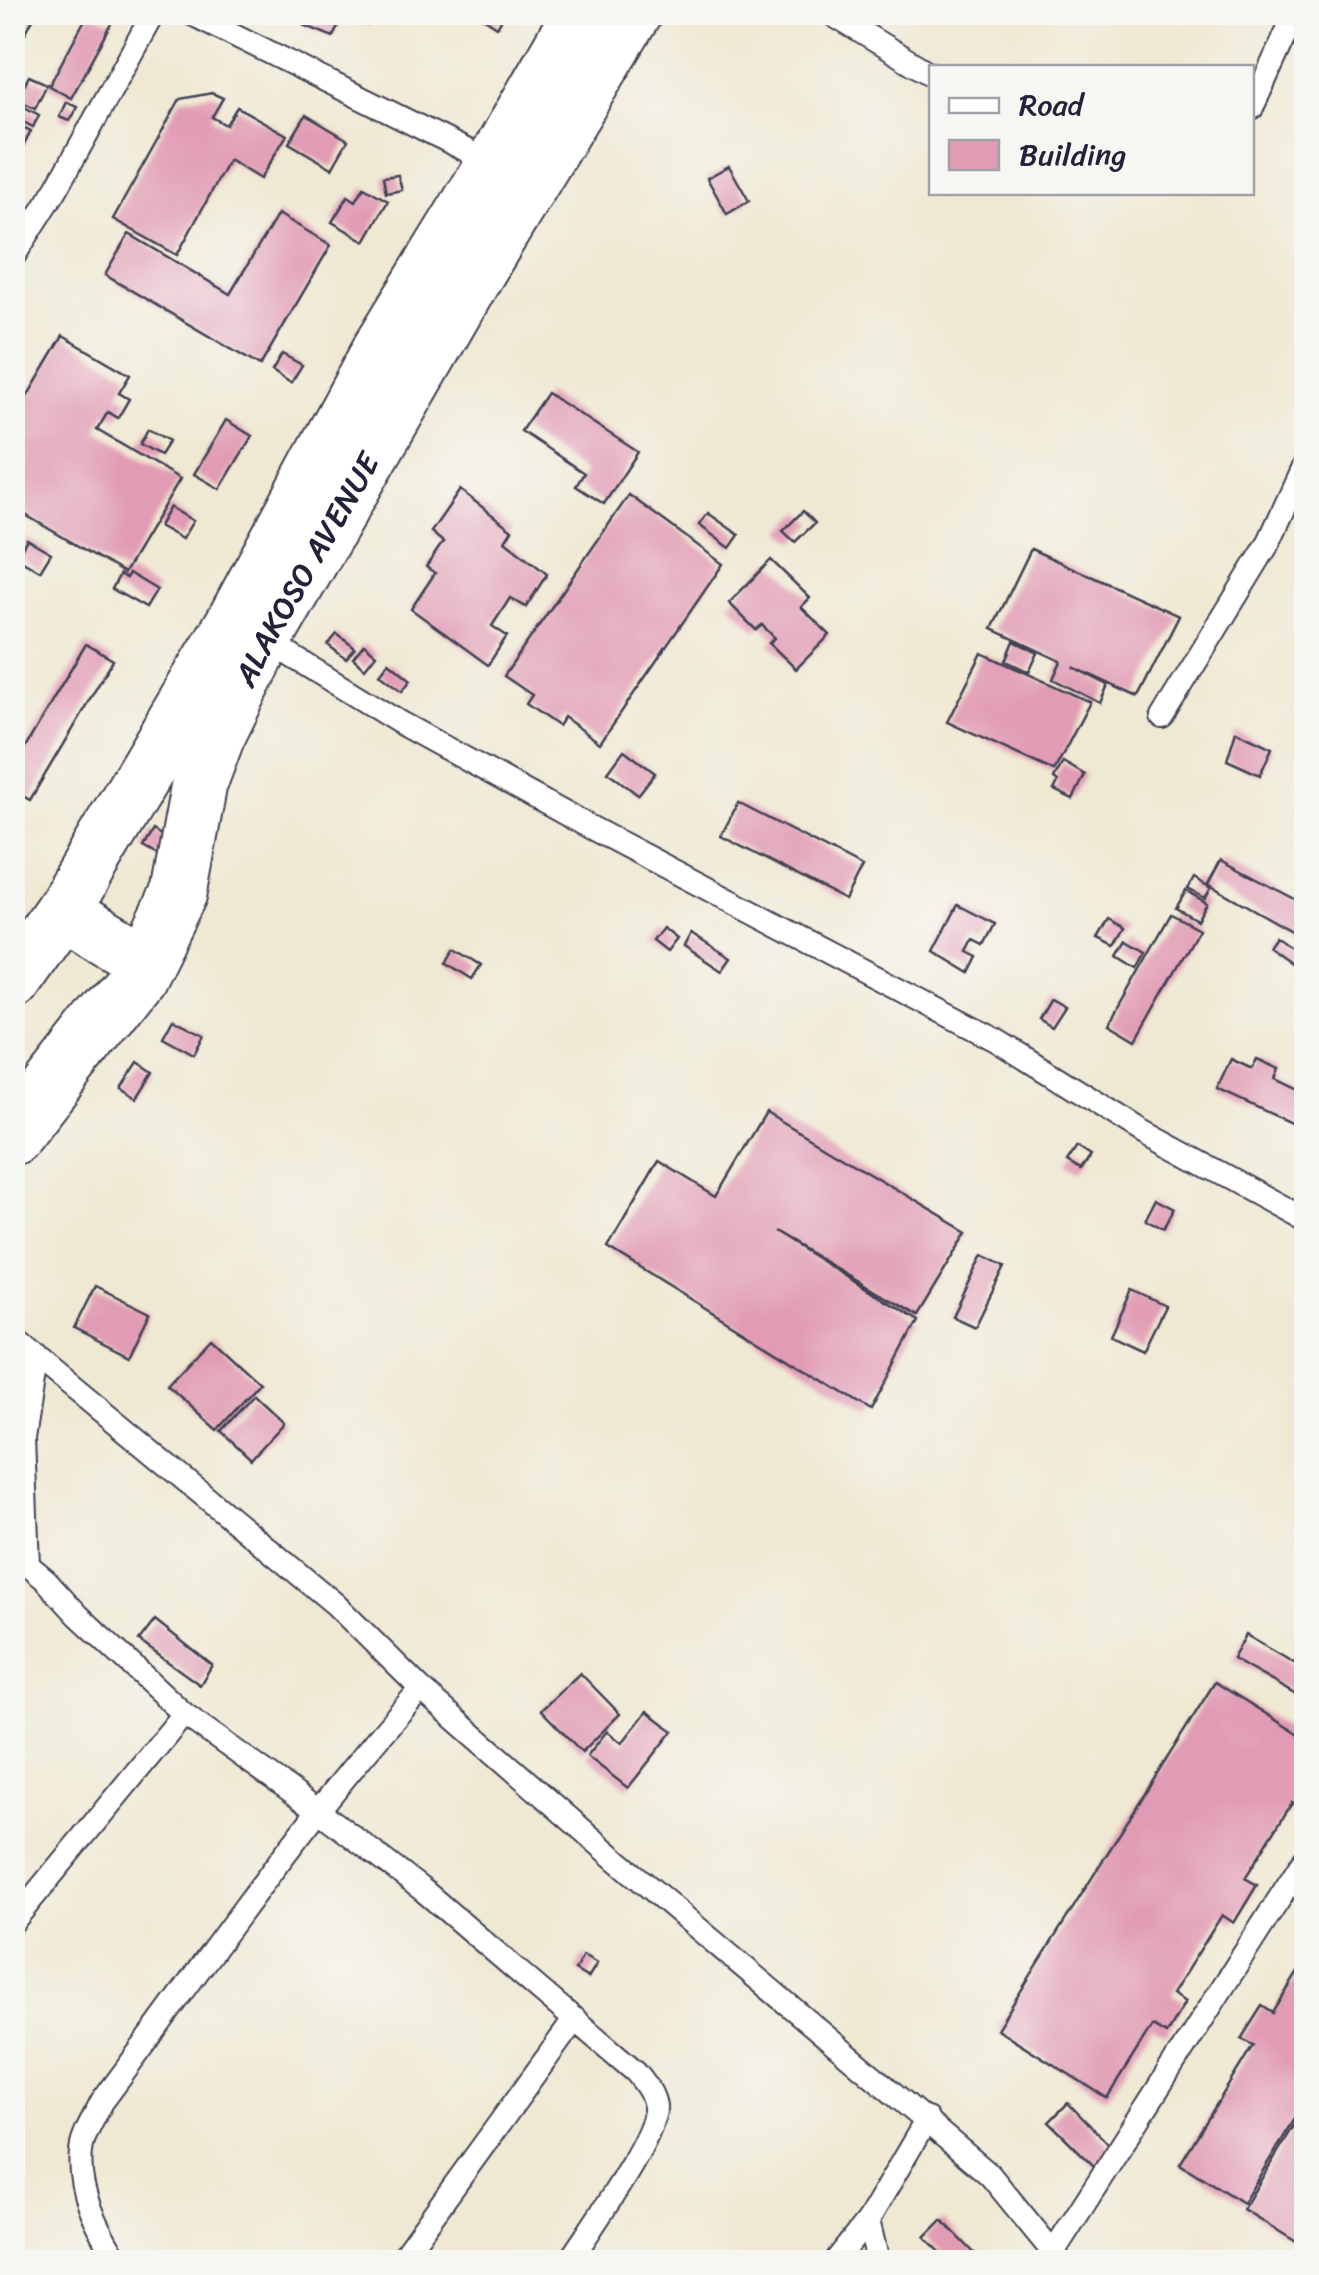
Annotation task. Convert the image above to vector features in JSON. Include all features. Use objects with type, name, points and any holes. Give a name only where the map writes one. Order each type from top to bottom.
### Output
[{"type":"street","name":"ALAKOSO AVENUE","points":[[513,174],[581,12]]},
{"type":"street","name":"ALAKOSO AVENUE","points":[[12,1137],[138,976],[179,893],[199,784],[250,631],[382,348],[634,12]]},
{"type":"street","name":"ALAKOSO AVENUE","points":[[12,982],[250,631]]},
{"type":"street","points":[[62,911],[145,961]]},
{"type":"lane","points":[[12,259],[57,188],[154,12]]},
{"type":"lane","points":[[188,12],[513,174]]},
{"type":"lane","points":[[828,12],[929,73]]},
{"type":"lane","points":[[1254,104],[1296,12]]},
{"type":"lane","points":[[1162,717],[1259,559],[1306,462]]},
{"type":"lane","points":[[250,631],[419,733],[996,1040],[1144,1132],[1306,1220]]},
{"type":"lane","points":[[12,1337],[335,1604],[422,1689],[617,1860],[990,2175],[1058,2257],[1306,1857]]},
{"type":"lane","points":[[36,1356],[24,1438],[20,1563],[184,1714],[424,1891],[575,2018],[636,2072],[650,2090],[655,2107],[642,2145],[568,2262]]},
{"type":"lane","points":[[118,2262],[96,2226],[81,2179],[82,2143],[102,2102],[374,1740],[422,1689]]},
{"type":"lane","points":[[12,1922],[184,1714]]},
{"type":"lane","points":[[399,2262],[575,2018]]},
{"type":"lane","points":[[835,2262],[868,2220],[926,2120]]},
{"type":"lane","points":[[868,2220],[878,2262]]},
{"type":"building","points":[[12,12],[37,12],[12,57]]},
{"type":"building","points":[[89,12],[113,22],[71,98],[49,86]]},
{"type":"building","points":[[310,12],[332,12],[342,17],[333,37],[304,25]]},
{"type":"building","points":[[354,12],[374,12],[367,25],[351,17]]},
{"type":"building","points":[[484,12],[506,12],[497,27],[482,17]]},
{"type":"building","points":[[740,12],[760,12],[751,28],[736,20]]},
{"type":"building","points":[[29,76],[47,84],[35,108],[17,99]]},
{"type":"building","points":[[212,93],[223,98],[212,117],[226,125],[237,107],[287,135],[260,179],[229,160],[177,255],[113,219],[180,99]]},
{"type":"building","points":[[12,100],[39,115],[33,127],[12,116]]},
{"type":"building","points":[[66,102],[77,107],[69,121],[59,117]]},
{"type":"building","points":[[306,115],[348,140],[332,168],[289,143]]},
{"type":"building","points":[[12,122],[31,131],[12,169]]},
{"type":"building","points":[[729,166],[749,201],[727,214],[707,178]]},
{"type":"building","points":[[398,175],[402,190],[386,193],[383,177]]},
{"type":"building","points":[[364,187],[388,201],[365,241],[332,222],[348,196],[356,201]]},
{"type":"building","points":[[278,214],[331,245],[260,366],[105,275],[129,234],[230,294]]},
{"type":"building","points":[[63,336],[130,375],[119,393],[129,399],[118,418],[108,412],[97,430],[180,479],[124,573],[12,507],[12,422]]},
{"type":"building","points":[[282,354],[302,365],[291,383],[272,371]]},
{"type":"building","points":[[547,393],[638,452],[604,504],[576,486],[584,473],[521,431]]},
{"type":"building","points":[[226,420],[252,436],[220,489],[194,474]]},
{"type":"building","points":[[148,429],[169,441],[160,455],[140,444]]},
{"type":"building","points":[[460,490],[512,530],[505,541],[547,574],[526,607],[510,598],[492,626],[507,636],[488,665],[411,609],[435,573],[426,567],[443,542],[431,532]]},
{"type":"building","points":[[629,495],[723,564],[600,743],[564,717],[558,726],[526,704],[532,695],[504,676]]},
{"type":"building","points":[[170,507],[193,521],[182,539],[159,526]]},
{"type":"building","points":[[803,511],[815,523],[795,542],[783,531]]},
{"type":"building","points":[[708,513],[739,535],[730,548],[699,525]]},
{"type":"building","points":[[27,539],[51,553],[40,571],[16,557]]},
{"type":"building","points":[[1031,549],[1179,616],[1138,697],[1073,667],[1108,685],[1100,703],[1053,679],[1061,661],[992,629]]},
{"type":"building","points":[[771,560],[810,598],[801,607],[830,635],[796,669],[769,643],[775,638],[762,625],[756,630],[729,603]]},
{"type":"building","points":[[129,573],[157,590],[146,608],[112,589],[120,574],[126,578]]},
{"type":"building","points":[[337,634],[355,648],[346,659],[328,645]]},
{"type":"building","points":[[1014,641],[1038,653],[1029,672],[1006,661]]},
{"type":"building","points":[[86,644],[113,660],[30,800],[12,790],[12,769]]},
{"type":"building","points":[[364,644],[376,654],[365,668],[353,658]]},
{"type":"building","points":[[982,653],[1090,702],[1054,771],[947,722]]},
{"type":"building","points":[[389,662],[411,680],[402,691],[380,674]]},
{"type":"building","points":[[1236,731],[1272,748],[1260,775],[1227,760]]},
{"type":"building","points":[[624,750],[655,773],[638,795],[608,772]]},
{"type":"building","points":[[1063,762],[1085,775],[1073,799],[1054,790],[1058,782],[1054,779]]},
{"type":"building","points":[[738,803],[862,867],[845,900],[721,836]]},
{"type":"building","points":[[153,830],[170,841],[161,857],[143,847]]},
{"type":"building","points":[[1221,860],[1306,905],[1306,939],[1208,884]]},
{"type":"building","points":[[1194,878],[1211,888],[1205,898],[1188,889]]},
{"type":"building","points":[[1186,891],[1207,903],[1197,920],[1176,908]]},
{"type":"building","points":[[958,905],[995,924],[984,945],[974,940],[968,952],[978,957],[970,973],[934,951]]},
{"type":"building","points":[[1171,914],[1199,929],[1136,1040],[1109,1024]]},
{"type":"building","points":[[1109,919],[1125,928],[1115,946],[1098,938]]},
{"type":"building","points":[[663,928],[677,939],[667,952],[653,941]]},
{"type":"building","points":[[691,933],[731,958],[722,971],[684,946]]},
{"type":"building","points":[[1275,937],[1306,959],[1306,974],[1268,947]]},
{"type":"building","points":[[1127,941],[1146,952],[1137,968],[1118,956]]},
{"type":"building","points":[[455,949],[481,965],[472,979],[447,963]]},
{"type":"building","points":[[1051,999],[1065,1007],[1052,1027],[1039,1019]]},
{"type":"building","points":[[173,1019],[204,1035],[194,1054],[163,1037]]},
{"type":"building","points":[[1231,1059],[1252,1069],[1257,1059],[1279,1069],[1275,1079],[1306,1094],[1306,1130],[1217,1089]]},
{"type":"building","points":[[138,1062],[153,1072],[137,1098],[121,1088]]},
{"type":"building","points":[[766,1112],[968,1232],[917,1316],[774,1232],[918,1321],[871,1410],[608,1248],[659,1161],[716,1196]]},
{"type":"building","points":[[1077,1147],[1091,1156],[1081,1170],[1067,1162]]},
{"type":"building","points":[[1156,1199],[1175,1209],[1163,1230],[1145,1220]]},
{"type":"building","points":[[983,1255],[1005,1266],[975,1327],[953,1317]]},
{"type":"building","points":[[95,1286],[150,1313],[129,1356],[74,1328]]},
{"type":"building","points":[[1132,1290],[1165,1306],[1143,1351],[1111,1336]]},
{"type":"building","points":[[211,1338],[260,1383],[217,1430],[167,1385]]},
{"type":"building","points":[[254,1395],[284,1423],[251,1459],[221,1431]]},
{"type":"building","points":[[155,1620],[212,1665],[200,1685],[139,1641]]},
{"type":"building","points":[[1246,1635],[1306,1670],[1306,1682],[1298,1696],[1233,1659]]},
{"type":"building","points":[[580,1673],[620,1714],[582,1752],[541,1710]]},
{"type":"building","points":[[1215,1682],[1306,1739],[1306,1811],[1292,1803],[1245,1878],[1257,1885],[1234,1923],[1222,1915],[1172,1994],[1185,2002],[1166,2034],[1152,2026],[1107,2098],[997,2029]]},
{"type":"building","points":[[647,1711],[673,1731],[628,1788],[587,1756],[607,1731],[622,1743]]},
{"type":"building","points":[[583,1955],[597,1963],[588,1978],[575,1970]]},
{"type":"building","points":[[1306,1959],[1306,2101],[1243,2203],[1180,2164],[1253,2045],[1241,2039],[1262,2006],[1273,2013]]},
{"type":"building","points":[[1068,2103],[1113,2149],[1094,2166],[1049,2122]]},
{"type":"building","points":[[1306,2106],[1306,2248],[1243,2209]]},
{"type":"building","points":[[942,2220],[982,2261],[950,2262],[925,2237]]}]
